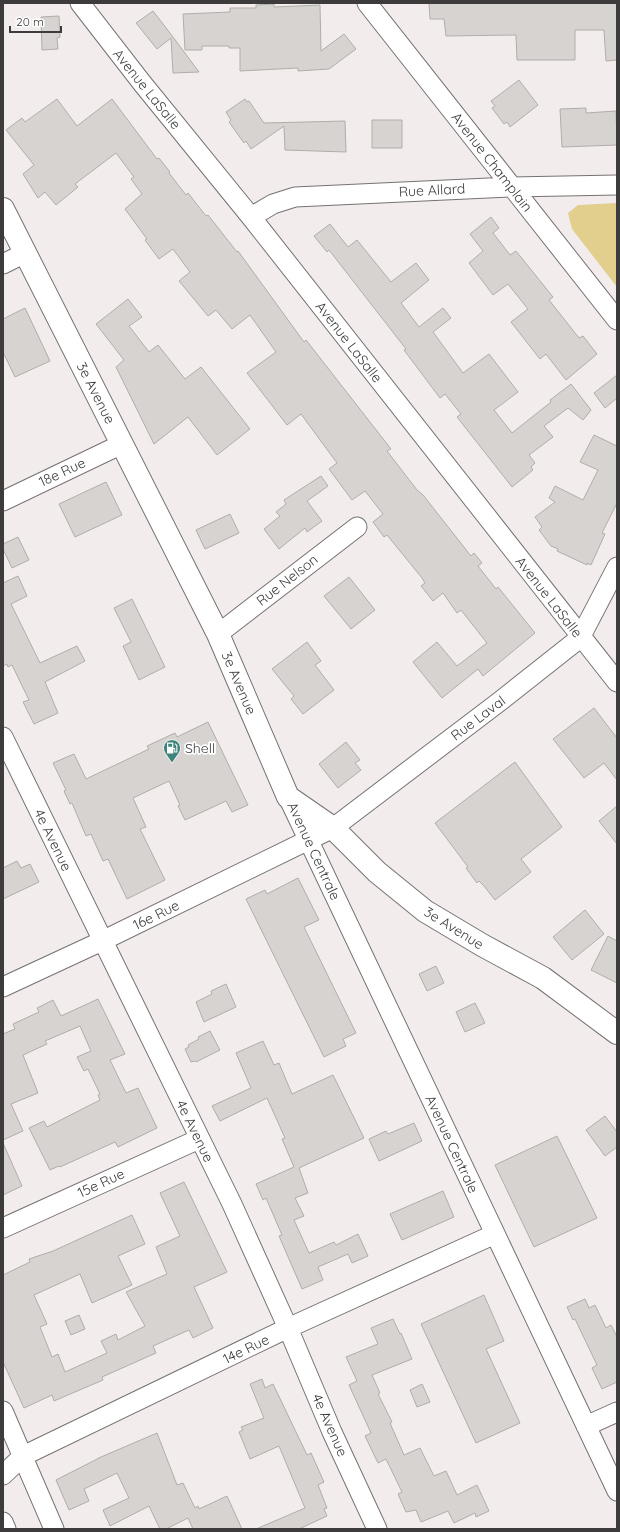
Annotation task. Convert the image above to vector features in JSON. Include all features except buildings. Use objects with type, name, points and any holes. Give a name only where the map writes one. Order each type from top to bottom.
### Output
[{"type":"main road","name":"3e Avenue","points":[[3,209],[218,634],[288,797],[333,828],[376,872],[425,911],[482,946],[543,978],[617,1033]]},
{"type":"street","name":"Avenue LaSalle","points":[[80,3],[142,83],[251,217],[580,638],[617,682]]},
{"type":"street","name":"Avenue Champlain","points":[[367,3],[617,320]]},
{"type":"street","name":"Rue Allard","points":[[251,217],[273,204],[295,197],[511,187],[617,185]]},
{"type":"street","points":[[3,264],[25,253]]},
{"type":"street","name":"18e Rue","points":[[3,500],[122,444]]},
{"type":"street","name":"Rue Nelson","points":[[218,634],[357,527]]},
{"type":"street","name":"Rue Laval","points":[[309,841],[333,828],[499,702],[580,638],[617,567]]},
{"type":"street","name":"4e Avenue","points":[[5,745],[232,1204],[288,1328],[332,1432],[377,1529]]},
{"type":"street","name":"Avenue Centrale","points":[[288,797],[617,1491]]},
{"type":"street","name":"16e Rue","points":[[3,987],[309,841]]},
{"type":"street","name":"15e Rue","points":[[3,1228],[199,1139]]},
{"type":"street","name":"14e Rue","points":[[3,1475],[23,1456],[288,1328],[495,1234]]},
{"type":"street","points":[[3,1411],[54,1529]]},
{"type":"street","points":[[586,1426],[617,1412]]},
{"type":"street","points":[[3,1522],[6,1529]]},
{"type":"shaded area","points":[[617,203],[617,287],[572,229],[568,213],[578,205]]},
{"type":"place","name":"Shell","points":[[172,763]]}]
